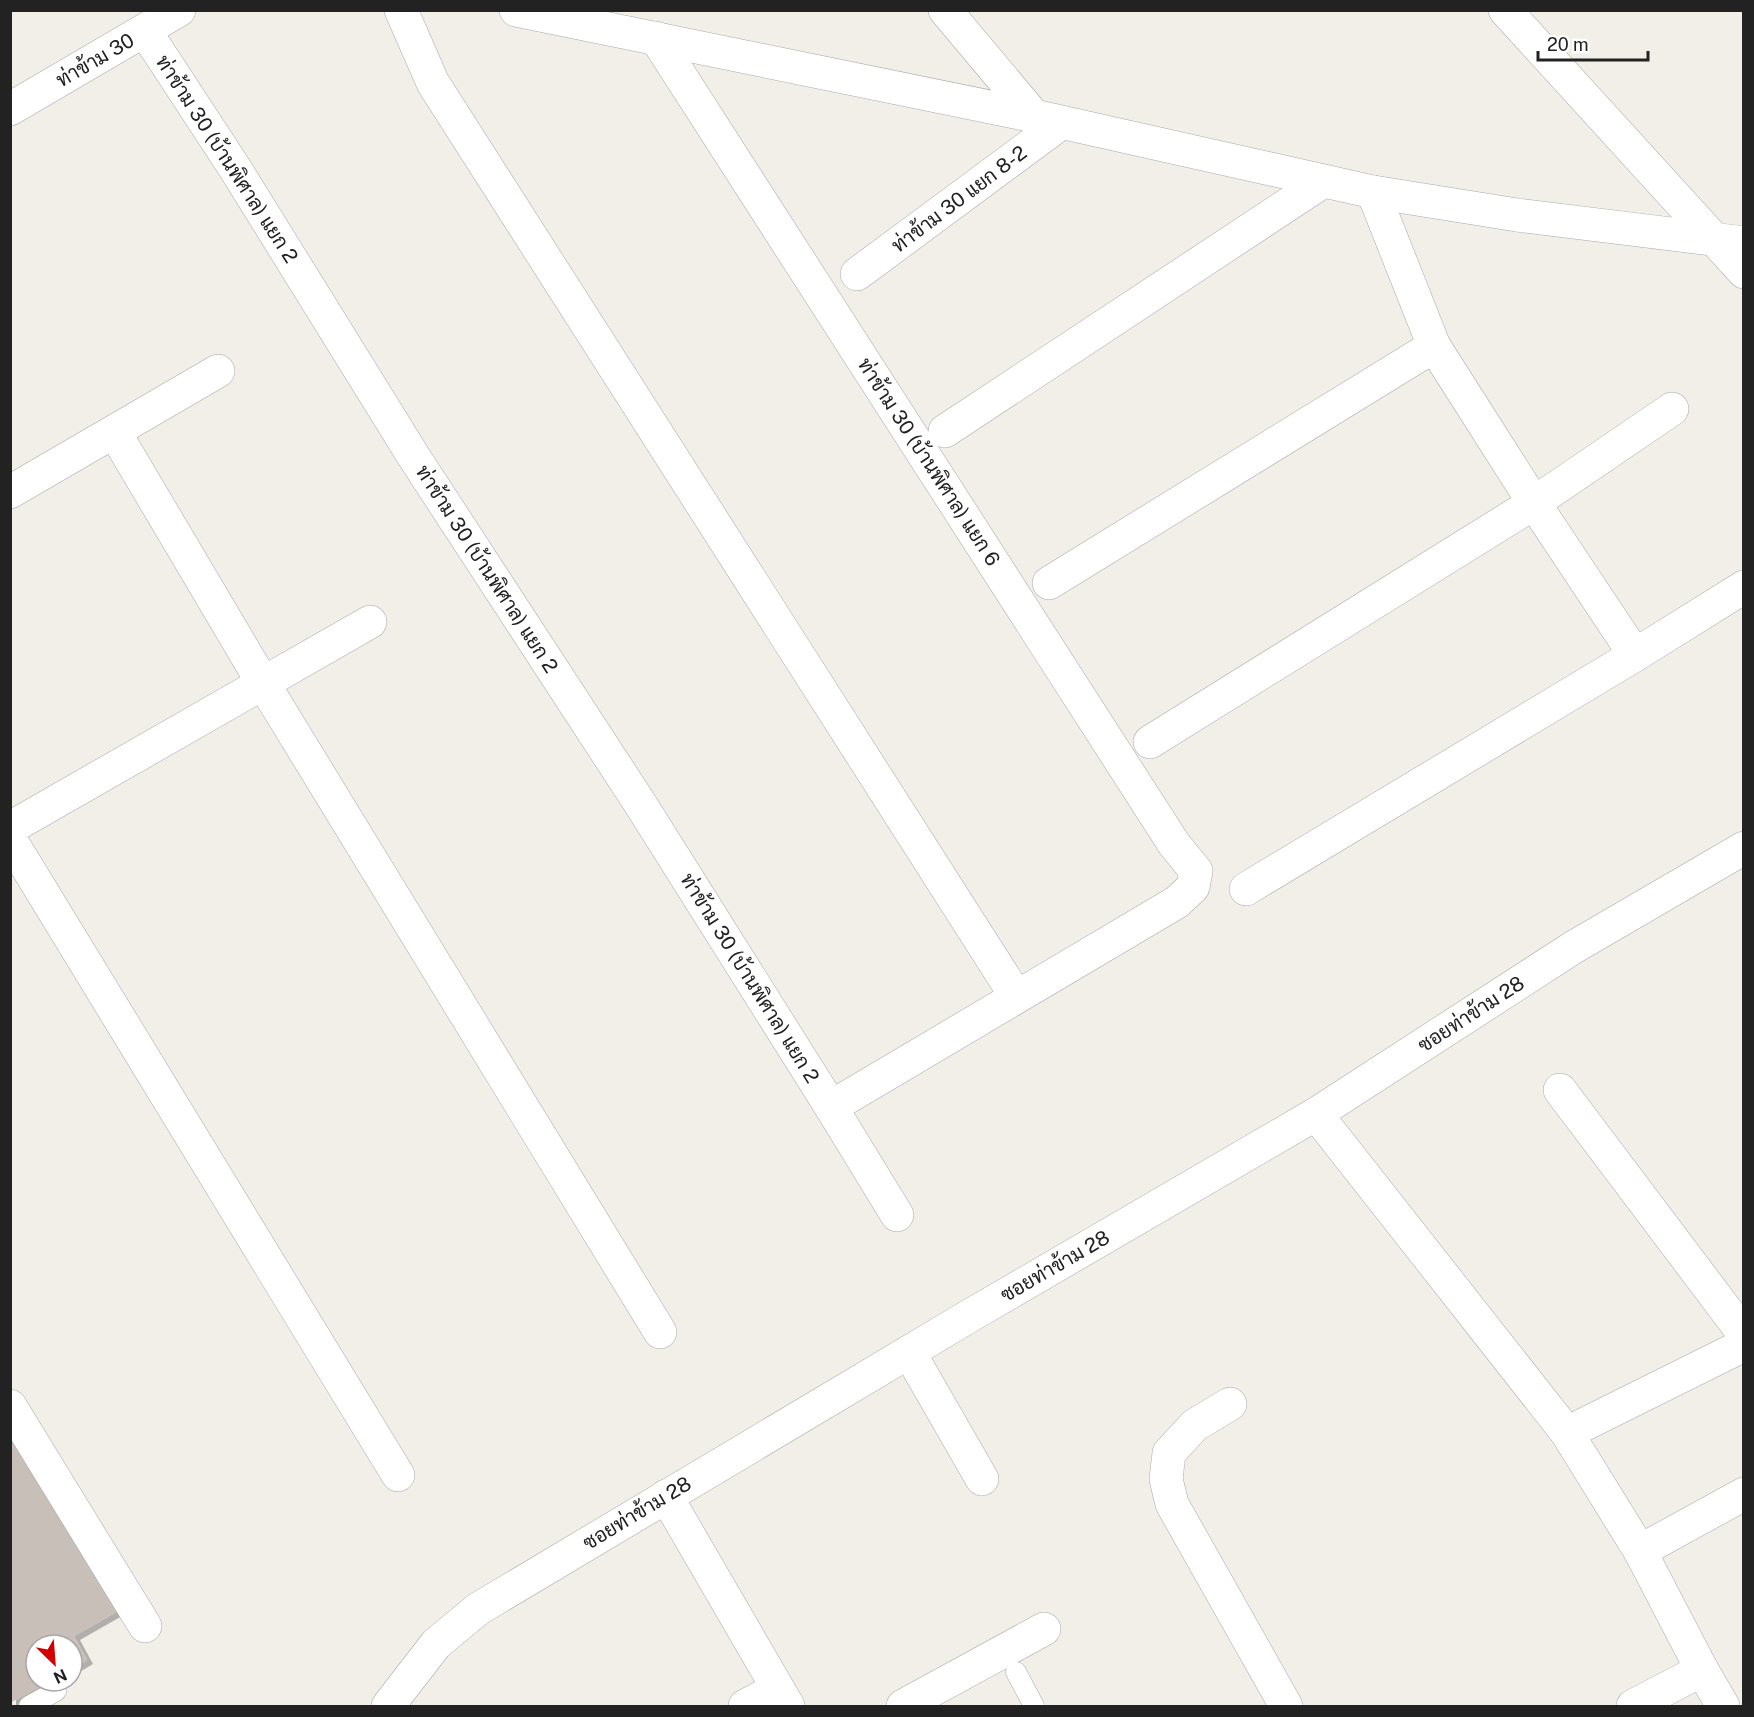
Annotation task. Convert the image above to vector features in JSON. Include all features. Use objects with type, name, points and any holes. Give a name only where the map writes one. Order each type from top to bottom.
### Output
[{"type":"street","name":"ท่าข้าม 30","points":[[10,109],[179,10]]},
{"type":"street","points":[[401,10],[433,83],[1016,996],[831,1107]]},
{"type":"street","points":[[516,10],[644,28],[1373,192],[1517,215],[1728,240]]},
{"type":"street","points":[[945,10],[1048,120]]},
{"type":"street","points":[[1512,13],[1728,240],[1743,272]]},
{"type":"street","name":"ท่าข้าม 30 (บ้านพิศาล) แยก 6","points":[[644,28],[1174,844],[1196,871],[1193,887],[1177,902],[1016,996]]},
{"type":"street","name":"ท่าข้าม 30 (บ้านพิศาล) แยก 2","points":[[145,31],[236,170],[414,457],[647,815],[897,1215]]},
{"type":"street","name":"ท่าข้าม 30 แยก 8-2","points":[[857,274],[1048,120]]},
{"type":"street","points":[[945,431],[1322,182]]},
{"type":"street","points":[[1373,192],[1434,346],[1635,655]]},
{"type":"street","points":[[1049,583],[1434,346]]},
{"type":"street","points":[[10,492],[218,372]]},
{"type":"street","points":[[1150,742],[1534,503],[1672,410]]},
{"type":"street","points":[[115,432],[263,683],[660,1332]]},
{"type":"street","points":[[1246,889],[1635,655],[1743,587]]},
{"type":"street","points":[[10,828],[370,622]]},
{"type":"street","points":[[10,839],[398,1475]]},
{"type":"street","name":"ซอยท่าข้าม 28","points":[[388,1707],[436,1644],[478,1609],[909,1352],[1316,1114],[1574,947],[1743,848]]},
{"type":"street","points":[[1560,1090],[1743,1334]]},
{"type":"street","points":[[1316,1114],[1567,1433],[1640,1551],[1723,1707]]},
{"type":"street","points":[[1567,1433],[1743,1345]]},
{"type":"street","points":[[909,1352],[982,1479]]},
{"type":"street","points":[[1230,1404],[1195,1425],[1169,1453],[1166,1479],[1172,1504],[1286,1707]]},
{"type":"street","points":[[10,1406],[145,1626]]},
{"type":"street","points":[[1640,1551],[1743,1494]]},
{"type":"street","points":[[666,1496],[782,1698],[746,1707]]},
{"type":"street","points":[[903,1707],[1044,1629]]},
{"type":"street","points":[[1633,1707],[1702,1670]]},
{"type":"lane","points":[[1016,1672],[1034,1707]]},
{"type":"lane","points":[[29,1707],[53,1693]]},
{"type":"building","points":[[10,1425],[116,1612],[79,1633],[24,1633],[24,1693],[28,1693],[10,1703]]}]
